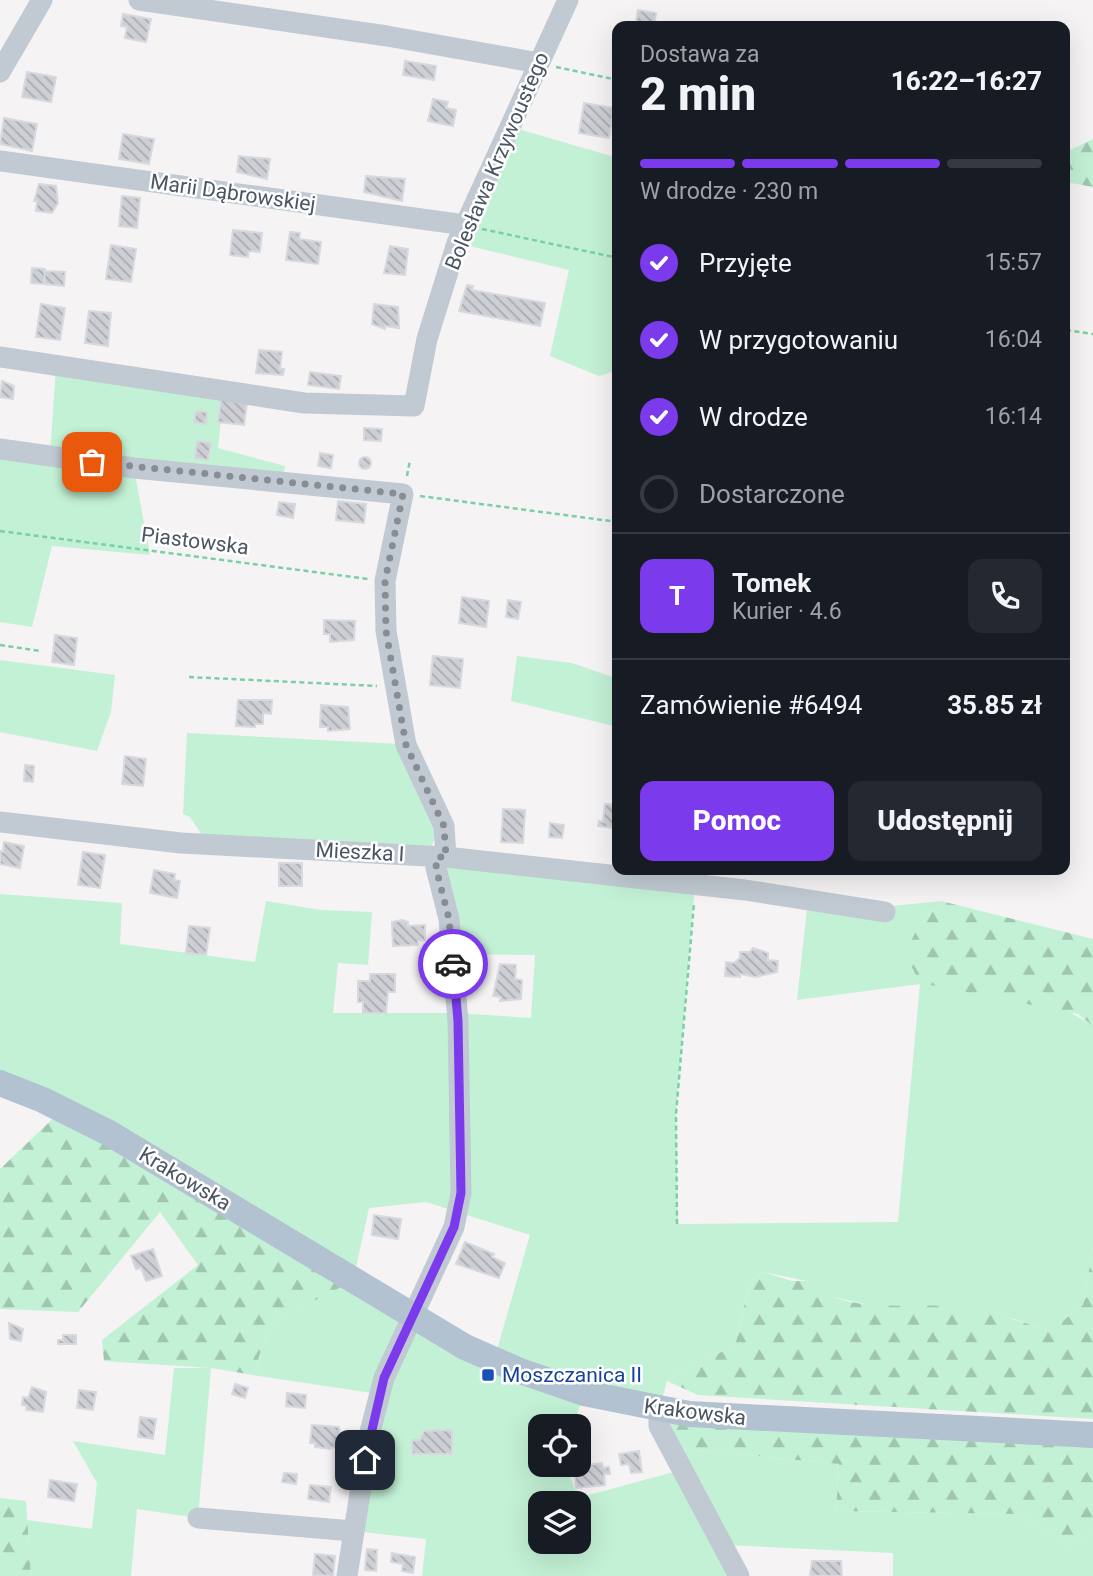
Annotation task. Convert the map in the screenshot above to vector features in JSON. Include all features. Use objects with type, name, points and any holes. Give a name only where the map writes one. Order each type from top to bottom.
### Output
[{"type":"main road","name":"Krakowska","points":[[0,1083],[53,1104],[108,1133],[465,1347],[520,1371],[584,1393],[659,1410],[767,1420],[1093,1435]]},
{"type":"street","points":[[0,72],[43,0]]},
{"type":"street","points":[[138,0],[387,36],[539,63]]},
{"type":"street","name":"Bolesława Krzywoustego","points":[[0,357],[304,403],[414,406],[427,339],[465,225],[568,0]]},
{"type":"street","name":"Marii Dąbrowskiej","points":[[0,161],[465,225]]},
{"type":"street","points":[[0,449],[146,469],[403,494],[385,581],[386,631],[406,745],[444,826],[441,857],[436,868],[449,919],[458,1021],[461,1193],[454,1227],[384,1378],[369,1436],[347,1576]]},
{"type":"street","name":"Mieszka I","points":[[0,822],[181,843],[441,857],[695,884],[885,912]]},
{"type":"street","points":[[659,1410],[659,1426],[739,1576]]},
{"type":"street","points":[[198,1518],[353,1531]]},
{"type":"path","points":[[539,63],[612,79]]},
{"type":"path","points":[[465,225],[612,257]]},
{"type":"path","points":[[1070,331],[1093,334]]},
{"type":"path","points":[[403,494],[612,521]]},
{"type":"path","name":"Piastowska","points":[[0,531],[385,581]]},
{"type":"path","points":[[0,645],[41,651]]},
{"type":"path","points":[[189,677],[394,687]]},
{"type":"path","points":[[677,1224],[676,1114],[695,884]]},
{"type":"green space","points":[[511,127],[612,156],[612,372],[599,376],[550,356],[569,270],[457,243]]},
{"type":"green space","points":[[1093,139],[1093,187],[1070,183],[1070,150]]},
{"type":"green space","points":[[56,366],[224,391],[218,448],[285,466],[282,482],[134,469],[150,555],[52,546],[32,627],[0,622],[0,449],[50,456]]},
{"type":"green space","points":[[517,656],[572,663],[612,677],[612,726],[511,701]]},
{"type":"green space","points":[[0,660],[115,675],[111,712],[97,751],[0,732]]},
{"type":"green space","points":[[187,733],[401,744],[422,781],[433,809],[436,823],[430,849],[202,835],[190,817],[183,814]]},
{"type":"green space","points":[[446,857],[695,884],[676,1114],[678,1224],[898,1222],[920,984],[797,1000],[808,900],[893,906],[941,901],[917,929],[1093,1025],[1093,1247],[1083,1305],[1050,1331],[1014,1319],[955,1307],[872,1306],[822,1294],[807,1281],[763,1272],[750,1281],[735,1346],[687,1367],[667,1381],[659,1410],[584,1393],[577,1414],[528,1414],[528,1477],[570,1477],[575,1491],[528,1491],[528,1554],[591,1554],[591,1494],[681,1470],[671,1448],[839,1464],[836,1511],[1019,1514],[1067,1545],[1093,1532],[1093,1576],[893,1576],[893,1553],[725,1545],[739,1576],[422,1576],[426,1539],[353,1531],[379,1394],[253,1375],[270,1323],[352,1281],[0,1083],[0,894],[122,903],[120,944],[255,962],[266,901],[321,910],[372,912],[368,965],[338,963],[333,1013],[457,1013],[531,1018],[535,955],[453,954]],"holes":[[[426,1202],[530,1235],[494,1360],[353,1281],[369,1208]]]},
{"type":"green space","points":[[941,901],[1093,939],[1093,1026],[1078,1014],[920,983],[905,954],[917,929]]},
{"type":"green space","points":[[63,1109],[353,1281],[270,1323],[253,1375],[211,1368],[104,1361],[102,1340],[198,1265],[160,1212],[78,1312],[0,1309],[0,1169]]},
{"type":"green space","points":[[1093,1247],[1093,1419],[698,1395],[667,1381],[687,1367],[735,1346],[750,1281],[763,1272],[792,1281],[807,1281],[824,1292],[860,1303],[956,1307],[1016,1320],[1050,1331],[1083,1305]]},
{"type":"green space","points":[[174,1368],[211,1368],[198,1518],[137,1509],[131,1576],[31,1576],[27,1520],[92,1529],[97,1483],[73,1441],[165,1455]]},
{"type":"green space","points":[[689,1414],[1093,1435],[1093,1532],[1067,1545],[1019,1514],[836,1511],[839,1464],[671,1448],[659,1426]]},
{"type":"green space","points":[[0,1498],[26,1501],[31,1576],[0,1576]]},
{"type":"building","points":[[638,10],[656,13],[655,21],[636,21]]},
{"type":"building","points":[[123,14],[151,19],[146,42],[125,38],[127,27],[121,26]]},
{"type":"building","points":[[405,61],[436,66],[434,80],[403,75]]},
{"type":"building","points":[[27,72],[56,77],[51,102],[22,97]]},
{"type":"building","points":[[433,99],[448,102],[446,108],[456,110],[453,126],[428,121]]},
{"type":"building","points":[[584,103],[612,108],[609,138],[579,133]]},
{"type":"building","points":[[4,118],[37,124],[32,151],[0,144]]},
{"type":"building","points":[[123,134],[154,139],[149,164],[119,159]]},
{"type":"building","points":[[239,156],[270,159],[267,179],[237,172]]},
{"type":"building","points":[[366,176],[405,179],[402,201],[364,192]]},
{"type":"building","points":[[39,184],[56,186],[58,203],[52,213],[36,211],[37,201],[34,201]]},
{"type":"building","points":[[122,196],[140,198],[137,228],[119,226]]},
{"type":"building","points":[[233,230],[262,233],[260,252],[249,251],[248,257],[230,255]]},
{"type":"building","points":[[290,232],[300,233],[299,239],[321,242],[318,264],[286,260]]},
{"type":"building","points":[[111,245],[136,249],[131,282],[106,279]]},
{"type":"building","points":[[390,246],[408,249],[405,275],[384,273]]},
{"type":"building","points":[[32,268],[45,269],[44,284],[31,283]]},
{"type":"building","points":[[45,271],[65,272],[64,286],[44,284]]},
{"type":"building","points":[[467,285],[473,286],[472,290],[545,303],[540,326],[459,311]]},
{"type":"building","points":[[41,304],[65,308],[60,340],[36,337]]},
{"type":"building","points":[[374,304],[398,307],[399,328],[385,326],[385,329],[372,324]]},
{"type":"building","points":[[89,311],[111,313],[108,346],[85,343]]},
{"type":"building","points":[[259,350],[282,352],[280,369],[284,369],[283,375],[256,373]]},
{"type":"building","points":[[310,372],[341,376],[339,389],[308,385]]},
{"type":"building","points":[[2,381],[14,386],[13,399],[0,397]]},
{"type":"building","points":[[221,399],[247,403],[244,425],[218,422]]},
{"type":"building","points":[[196,411],[207,412],[206,424],[194,422]]},
{"type":"building","points":[[364,428],[382,429],[381,441],[364,440]]},
{"type":"building","points":[[197,441],[211,443],[208,460],[195,458]]},
{"type":"building","points":[[320,453],[333,455],[331,468],[318,466]]},
{"type":"building","points":[[360,458],[370,458],[370,468],[360,468]]},
{"type":"building","points":[[338,501],[366,504],[364,523],[336,520]]},
{"type":"building","points":[[279,502],[295,504],[293,518],[277,515]]},
{"type":"building","points":[[462,597],[489,601],[486,627],[459,623]]},
{"type":"building","points":[[508,600],[521,602],[518,619],[506,617]]},
{"type":"building","points":[[324,620],[355,621],[354,640],[330,642],[330,634],[324,634]]},
{"type":"building","points":[[55,635],[77,638],[74,665],[52,662]]},
{"type":"building","points":[[433,656],[463,659],[460,688],[430,685]]},
{"type":"building","points":[[238,700],[272,700],[271,714],[263,713],[263,724],[255,724],[255,727],[236,726]]},
{"type":"building","points":[[321,705],[348,707],[350,729],[328,731],[328,727],[320,727]]},
{"type":"building","points":[[125,756],[146,759],[143,786],[122,784]]},
{"type":"building","points":[[25,765],[34,766],[33,782],[24,781]]},
{"type":"building","points":[[605,804],[612,805],[612,828],[598,826],[599,821],[603,822]]},
{"type":"building","points":[[503,809],[525,810],[523,843],[501,842]]},
{"type":"building","points":[[550,823],[564,825],[562,838],[549,837]]},
{"type":"building","points":[[4,842],[24,846],[20,868],[0,864],[0,851],[3,852]]},
{"type":"building","points":[[83,852],[105,855],[100,888],[78,885]]},
{"type":"building","points":[[279,863],[302,863],[302,886],[279,886]]},
{"type":"building","points":[[154,870],[175,874],[174,880],[180,881],[177,898],[150,893]]},
{"type":"building","points":[[392,922],[408,922],[408,926],[425,925],[425,940],[418,941],[418,945],[393,946]]},
{"type":"building","points":[[189,926],[210,928],[206,955],[186,953]]},
{"type":"building","points":[[753,948],[768,953],[768,960],[778,961],[777,972],[756,977],[740,974],[740,977],[725,976],[726,962],[734,963],[740,958],[740,952],[750,952]]},
{"type":"building","points":[[500,964],[516,965],[515,979],[522,980],[521,999],[500,1001],[501,997],[493,996]]},
{"type":"building","points":[[370,974],[395,974],[395,992],[388,992],[386,1013],[363,1013],[363,1002],[358,1002],[358,981],[370,981]]},
{"type":"building","points":[[374,1215],[401,1219],[398,1239],[372,1235]]},
{"type":"building","points":[[465,1242],[494,1254],[492,1257],[505,1263],[499,1278],[456,1264]]},
{"type":"building","points":[[153,1249],[162,1276],[146,1281],[141,1268],[136,1269],[131,1256]]},
{"type":"building","points":[[9,1323],[23,1329],[21,1341],[10,1339]]},
{"type":"building","points":[[63,1335],[76,1335],[76,1344],[58,1344],[58,1340],[63,1340]]},
{"type":"building","points":[[235,1384],[248,1388],[245,1398],[232,1394]]},
{"type":"building","points":[[32,1387],[46,1392],[43,1412],[26,1410],[27,1406],[22,1405],[23,1397],[28,1398]]},
{"type":"building","points":[[79,1390],[96,1392],[93,1410],[77,1408]]},
{"type":"building","points":[[287,1393],[306,1395],[305,1408],[286,1406]]},
{"type":"building","points":[[140,1417],[156,1419],[153,1439],[138,1437]]},
{"type":"building","points":[[312,1425],[339,1427],[340,1444],[329,1449],[315,1447],[315,1443],[310,1443]]},
{"type":"building","points":[[452,1430],[452,1454],[412,1454],[412,1440],[420,1440],[424,1431]]},
{"type":"building","points":[[639,1451],[642,1472],[631,1473],[629,1464],[621,1465],[619,1454]]},
{"type":"building","points":[[602,1463],[603,1468],[609,1467],[610,1474],[604,1474],[605,1485],[576,1488],[575,1477],[591,1477],[591,1464]]},
{"type":"building","points":[[284,1473],[297,1474],[296,1484],[282,1482]]},
{"type":"building","points":[[50,1480],[77,1484],[74,1501],[48,1497]]},
{"type":"building","points":[[310,1485],[331,1487],[329,1502],[308,1499]]},
{"type":"building","points":[[367,1549],[377,1550],[376,1571],[365,1570]]},
{"type":"building","points":[[392,1553],[415,1557],[413,1573],[402,1571],[403,1564],[391,1562]]},
{"type":"building","points":[[315,1554],[335,1556],[333,1576],[313,1575]]},
{"type":"building","points":[[812,1561],[841,1561],[842,1576],[810,1576]]},
{"type":"way so far","points":[[92,462],[403,494],[385,581],[386,631],[406,745],[444,826],[446,857],[437,857],[436,868],[449,919],[453,964]]},
{"type":"place","name":"Moszczanica II","points":[[488,1375]]},
{"type":"route","points":[[365,1460],[384,1378],[454,1227],[461,1193],[458,1021],[453,964]]}]
